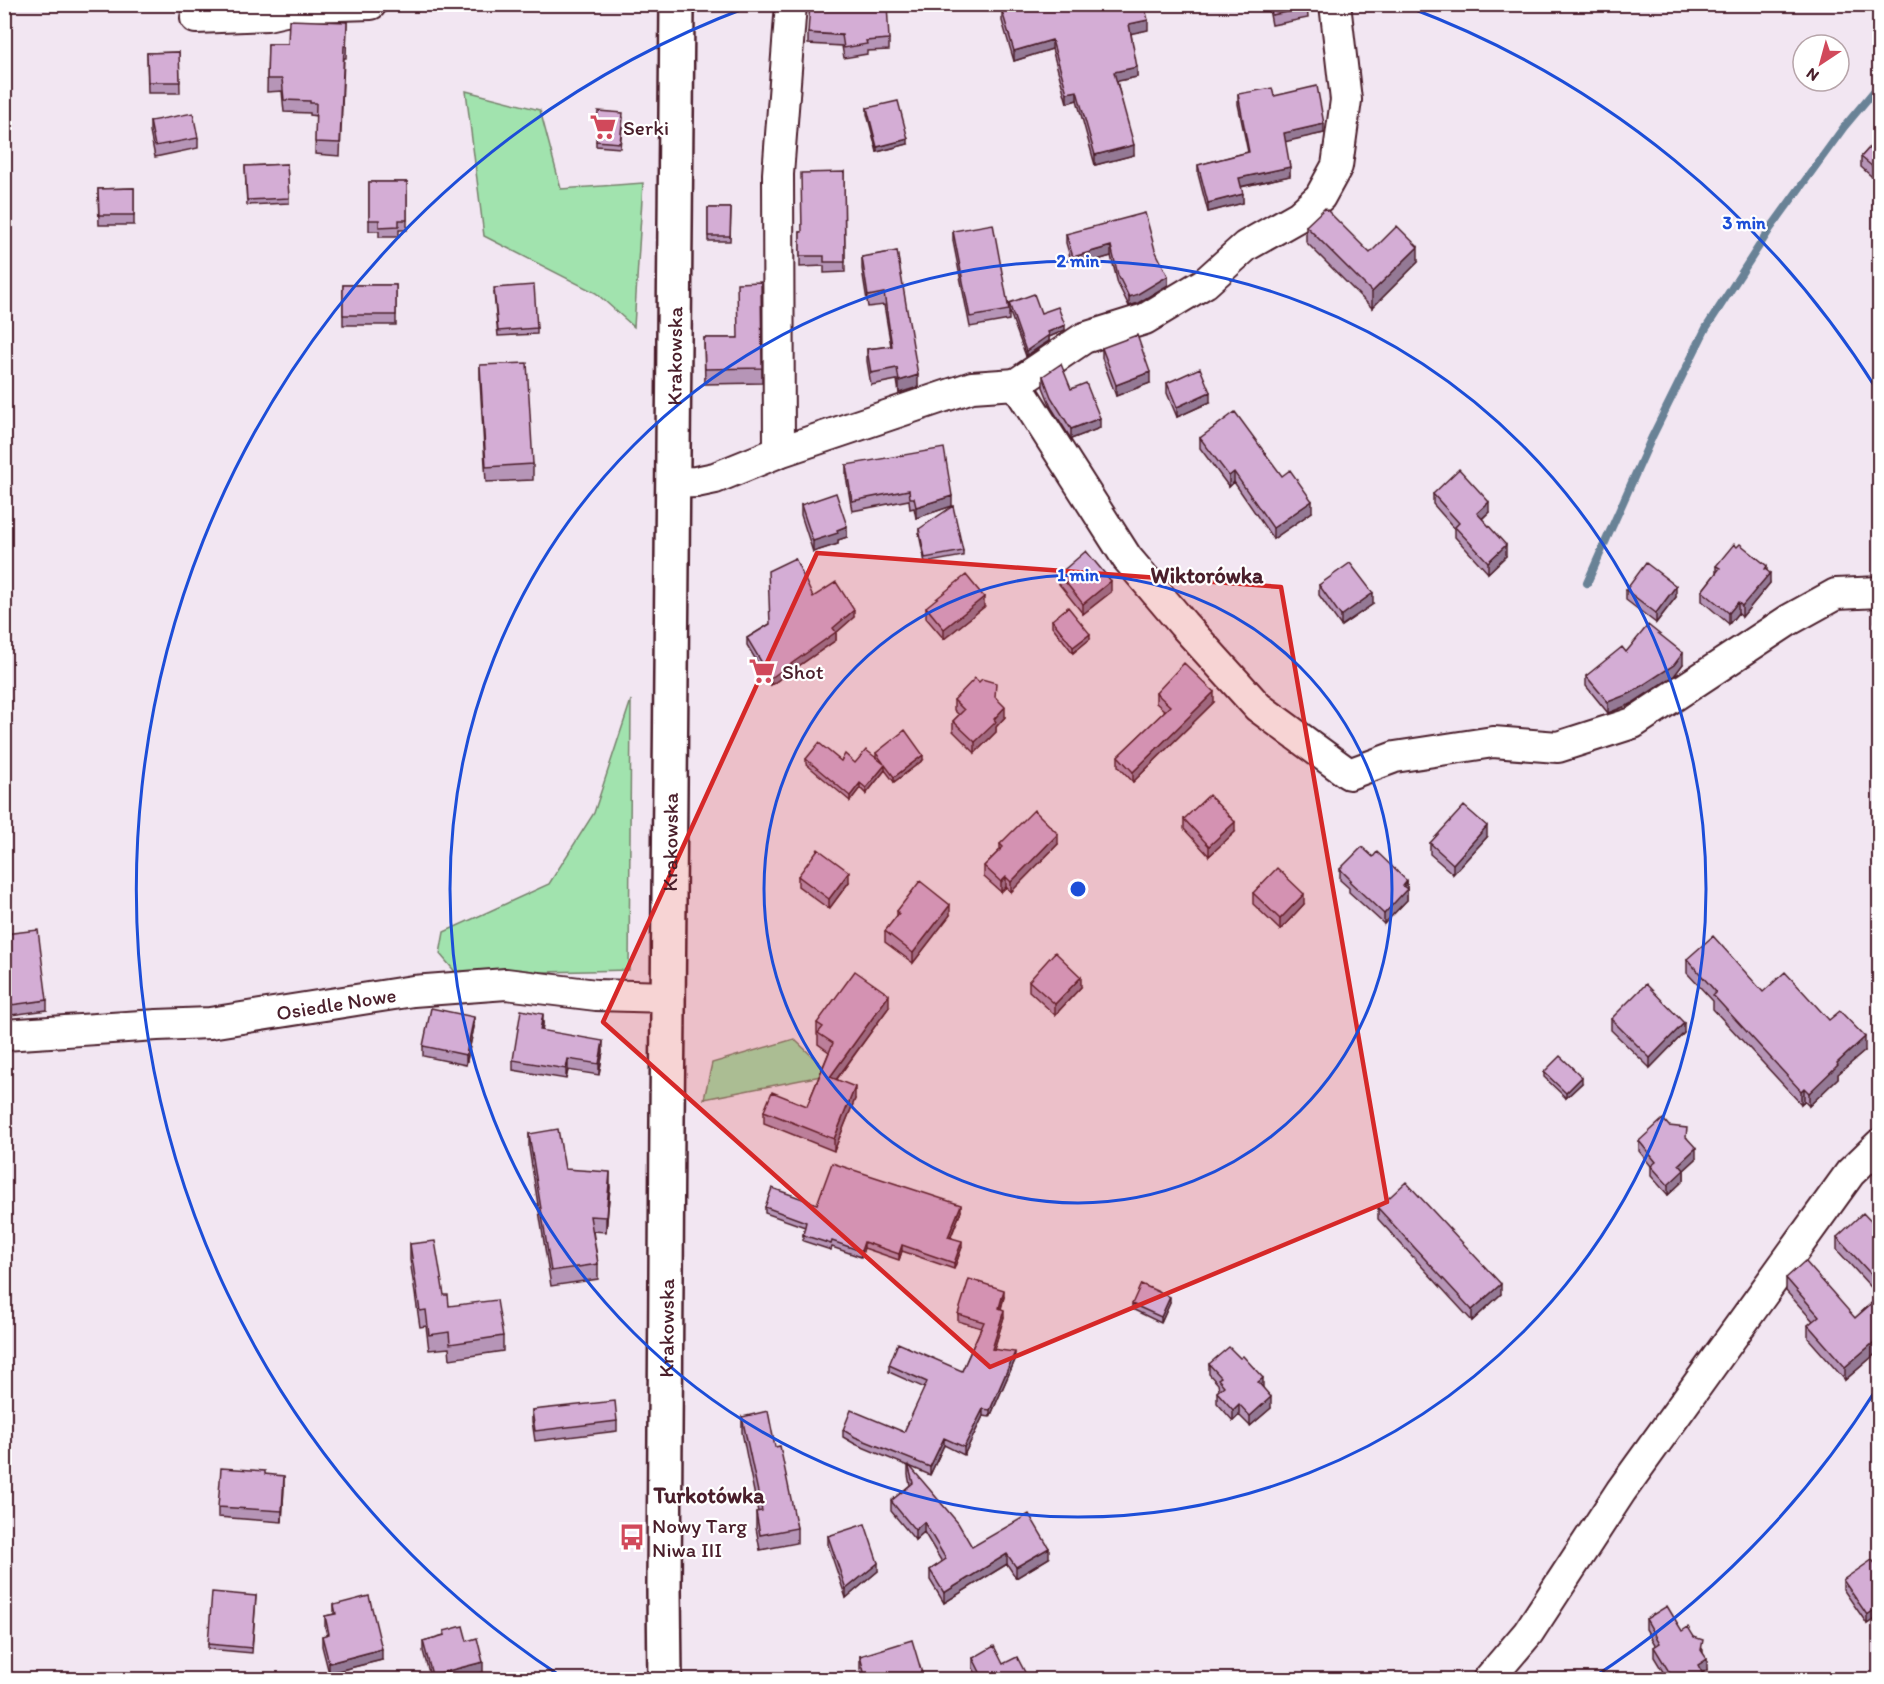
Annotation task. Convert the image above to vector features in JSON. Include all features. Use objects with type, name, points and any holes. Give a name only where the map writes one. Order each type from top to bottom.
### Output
[{"type":"main road","name":"Krakowska","points":[[665,1680],[668,997],[677,4]]},
{"type":"street","points":[[196,18],[267,15],[307,6],[371,4]]},
{"type":"street","points":[[779,452],[778,174],[791,4]]},
{"type":"street","points":[[673,483],[715,478],[779,452],[972,387],[1016,384],[1084,338],[1145,319],[1205,283],[1246,246],[1299,216],[1320,197],[1337,166],[1346,100],[1335,4]]},
{"type":"street","points":[[1016,384],[1127,558],[1258,707],[1349,774],[1395,758],[1493,742],[1558,747],[1633,723],[1789,620],[1836,594],[1880,592]]},
{"type":"street","name":"Osiedle Nowe","points":[[4,1035],[157,1024],[210,1023],[412,991],[506,984],[596,995],[668,997]]},
{"type":"street","points":[[1488,1680],[1528,1633],[1620,1491],[1850,1173],[1880,1144]]},
{"type":"highlighted area","points":[[817,553],[1281,587],[1387,1202],[990,1367],[603,1022]]},
{"type":"green space","points":[[466,91],[540,110],[561,189],[643,183],[634,327],[596,293],[484,236]]},
{"type":"green space","points":[[631,700],[629,970],[457,974],[440,954],[444,932],[549,884],[594,813]]},
{"type":"green space","points":[[794,1039],[831,1074],[704,1099],[712,1063]]},
{"type":"building","points":[[810,4],[887,4],[889,39],[866,41],[867,44],[844,48],[842,35],[808,33]]},
{"type":"building","points":[[1024,4],[1144,4],[1148,20],[1129,24],[1137,67],[1114,72],[1134,145],[1095,155],[1077,91],[1067,93],[1052,40],[1014,51],[1002,11]]},
{"type":"building","points":[[1270,4],[1307,4],[1308,8],[1272,15]]},
{"type":"building","points":[[289,20],[347,22],[340,143],[315,142],[316,103],[284,100],[282,79],[267,79],[268,44],[288,44]]},
{"type":"building","points":[[179,52],[180,82],[148,82],[147,53]]},
{"type":"building","points":[[1317,86],[1324,124],[1284,133],[1290,167],[1239,178],[1243,194],[1208,203],[1198,165],[1249,152],[1238,94],[1272,88],[1274,96]]},
{"type":"building","points":[[898,101],[908,139],[877,147],[867,108]]},
{"type":"building","points":[[598,111],[623,113],[620,143],[596,141]]},
{"type":"building","points":[[193,113],[198,138],[155,146],[150,121]]},
{"type":"building","points":[[1880,136],[1880,173],[1861,157]]},
{"type":"building","points":[[287,164],[289,198],[247,200],[245,166]]},
{"type":"building","points":[[844,172],[845,262],[824,262],[824,256],[800,256],[801,173]]},
{"type":"building","points":[[369,182],[407,182],[407,220],[399,220],[399,226],[379,227],[379,220],[369,220]]},
{"type":"building","points":[[134,188],[134,215],[99,215],[98,189]]},
{"type":"building","points":[[708,208],[731,208],[730,236],[708,236]]},
{"type":"building","points":[[1325,208],[1370,253],[1397,226],[1418,247],[1372,292],[1306,226]]},
{"type":"building","points":[[1145,213],[1155,250],[1168,276],[1129,297],[1118,275],[1111,246],[1073,257],[1066,234]]},
{"type":"building","points":[[993,224],[1009,310],[970,317],[953,231]]},
{"type":"building","points":[[897,251],[918,375],[899,381],[897,368],[871,373],[867,349],[892,346],[884,293],[868,296],[862,257]]},
{"type":"building","points":[[761,282],[762,368],[705,369],[704,338],[738,338],[737,283]]},
{"type":"building","points":[[343,285],[396,285],[396,315],[343,315]]},
{"type":"building","points":[[534,285],[537,328],[498,331],[494,288]]},
{"type":"building","points":[[1034,294],[1041,313],[1058,307],[1065,325],[1048,332],[1049,335],[1026,351],[1009,303]]},
{"type":"building","points":[[1137,335],[1150,372],[1116,385],[1102,348]]},
{"type":"building","points":[[527,363],[533,464],[486,467],[480,365]]},
{"type":"building","points":[[1061,364],[1071,389],[1086,383],[1100,418],[1071,429],[1051,397],[1043,376]]},
{"type":"building","points":[[1200,368],[1210,392],[1177,407],[1167,383]]},
{"type":"building","points":[[1235,412],[1282,476],[1290,470],[1312,501],[1273,528],[1234,472],[1229,476],[1200,438]]},
{"type":"building","points":[[944,448],[952,496],[916,507],[914,498],[910,498],[909,490],[852,501],[846,465]]},
{"type":"building","points":[[1459,469],[1489,502],[1477,513],[1506,545],[1488,562],[1455,527],[1459,523],[1433,494]]},
{"type":"building","points":[[836,493],[847,526],[837,530],[838,533],[813,541],[801,505]]},
{"type":"building","points":[[953,506],[963,551],[925,558],[919,529]]},
{"type":"building","points":[[1734,544],[1737,547],[1740,544],[1767,566],[1765,569],[1770,573],[1742,606],[1738,602],[1729,613],[1702,591],[1720,568],[1716,566]]},
{"type":"building","points":[[1086,551],[1111,581],[1083,604],[1059,574]]},
{"type":"building","points":[[795,558],[813,597],[836,582],[854,610],[833,628],[836,632],[771,678],[747,638],[770,624],[768,571]]},
{"type":"building","points":[[1350,563],[1373,593],[1341,616],[1319,585]]},
{"type":"building","points":[[1646,563],[1676,586],[1656,613],[1626,590]]},
{"type":"building","points":[[966,575],[984,597],[944,629],[926,607]]},
{"type":"building","points":[[1880,605],[1880,615],[1875,611]]},
{"type":"building","points":[[1068,607],[1090,634],[1073,647],[1052,620]]},
{"type":"building","points":[[1648,625],[1683,653],[1674,665],[1631,693],[1608,702],[1586,676],[1622,647],[1626,652]]},
{"type":"building","points":[[1184,663],[1214,692],[1133,772],[1118,756],[1170,706],[1156,693]]},
{"type":"building","points":[[975,678],[979,682],[982,679],[996,683],[995,697],[1005,707],[994,719],[996,722],[975,742],[953,721],[964,710],[954,700]]},
{"type":"building","points":[[905,730],[923,755],[894,777],[885,765],[866,788],[860,783],[850,796],[806,759],[819,743],[841,761],[845,754],[855,763],[866,750],[884,764],[876,753]]},
{"type":"building","points":[[1209,795],[1235,822],[1209,846],[1184,819]]},
{"type":"building","points":[[1464,806],[1487,826],[1453,864],[1430,843]]},
{"type":"building","points":[[1034,810],[1058,834],[1011,882],[1006,877],[1001,882],[984,866],[1003,847],[1000,844]]},
{"type":"building","points":[[1362,847],[1373,857],[1377,852],[1407,881],[1403,886],[1407,889],[1384,914],[1349,881],[1351,880],[1340,869]]},
{"type":"building","points":[[818,849],[849,872],[829,899],[798,876]]},
{"type":"building","points":[[1277,868],[1304,894],[1280,919],[1253,893]]},
{"type":"building","points":[[920,881],[950,905],[913,953],[885,931]]},
{"type":"building","points":[[38,930],[47,1000],[4,1006],[4,934]]},
{"type":"building","points":[[1713,936],[1763,992],[1785,972],[1829,1020],[1840,1011],[1865,1037],[1809,1093],[1804,1088],[1801,1091],[1713,995],[1716,992],[1687,959]]},
{"type":"building","points":[[1055,952],[1081,977],[1055,1004],[1029,981]]},
{"type":"building","points":[[855,971],[889,995],[830,1077],[855,1087],[834,1139],[764,1111],[772,1092],[807,1106],[833,1043],[818,1033],[823,1027],[817,1023]]},
{"type":"building","points":[[1646,984],[1684,1023],[1650,1058],[1611,1019]]},
{"type":"building","points":[[431,1008],[474,1017],[466,1055],[423,1046]]},
{"type":"building","points":[[521,1010],[543,1014],[540,1030],[603,1041],[599,1064],[568,1059],[566,1069],[513,1060]]},
{"type":"building","points":[[1560,1056],[1582,1077],[1566,1093],[1544,1072]]},
{"type":"building","points":[[1663,1119],[1669,1126],[1687,1128],[1686,1137],[1696,1148],[1679,1164],[1684,1170],[1668,1185],[1651,1166],[1656,1162],[1639,1141]]},
{"type":"building","points":[[558,1129],[565,1169],[610,1172],[606,1217],[590,1216],[598,1264],[551,1271],[529,1134]]},
{"type":"building","points":[[832,1163],[961,1205],[948,1237],[962,1241],[954,1263],[902,1245],[899,1254],[864,1242],[861,1251],[832,1241],[831,1244],[803,1235],[806,1222],[765,1207],[772,1188],[817,1204]]},
{"type":"building","points":[[1406,1182],[1501,1284],[1472,1310],[1378,1208]]},
{"type":"building","points":[[1863,1213],[1880,1231],[1880,1284],[1837,1237]]},
{"type":"building","points":[[435,1241],[444,1295],[448,1295],[449,1306],[497,1300],[503,1336],[450,1344],[449,1332],[429,1335],[426,1310],[420,1311],[410,1244]]},
{"type":"building","points":[[1805,1261],[1855,1318],[1880,1296],[1880,1337],[1845,1367],[1808,1325],[1819,1316],[1786,1278]]},
{"type":"building","points":[[969,1279],[1004,1290],[999,1308],[1004,1310],[992,1349],[1015,1352],[990,1410],[983,1409],[964,1447],[944,1438],[930,1467],[843,1430],[851,1410],[904,1432],[927,1382],[889,1365],[898,1343],[962,1371],[984,1322],[958,1314]]},
{"type":"building","points":[[1141,1284],[1170,1297],[1161,1317],[1132,1304]]},
{"type":"building","points":[[1229,1347],[1240,1358],[1243,1356],[1263,1378],[1258,1382],[1271,1397],[1250,1416],[1239,1404],[1233,1410],[1217,1392],[1224,1386],[1218,1379],[1221,1377],[1209,1364]]},
{"type":"building","points":[[615,1401],[617,1421],[535,1431],[532,1410]]},
{"type":"building","points":[[768,1411],[775,1447],[780,1446],[797,1528],[760,1535],[756,1512],[762,1511],[742,1417]]},
{"type":"building","points":[[908,1464],[958,1523],[972,1547],[1029,1514],[1049,1548],[1016,1567],[1007,1554],[944,1593],[930,1570],[946,1559],[924,1522],[915,1530],[891,1501],[913,1483]]},
{"type":"building","points":[[221,1468],[265,1471],[265,1474],[284,1476],[282,1511],[218,1507]]},
{"type":"building","points":[[865,1524],[878,1563],[846,1589],[828,1536]]},
{"type":"building","points":[[1872,1560],[1880,1569],[1880,1606],[1867,1615],[1843,1580]]},
{"type":"building","points":[[212,1592],[256,1596],[252,1648],[208,1644]]},
{"type":"building","points":[[369,1596],[382,1649],[329,1663],[322,1636],[329,1634],[325,1616],[336,1614],[334,1605]]},
{"type":"building","points":[[1667,1606],[1682,1631],[1688,1627],[1694,1637],[1703,1640],[1701,1650],[1707,1659],[1698,1665],[1705,1678],[1703,1680],[1674,1680],[1654,1647],[1660,1643],[1646,1619]]},
{"type":"building","points":[[463,1626],[467,1641],[477,1638],[483,1662],[432,1675],[423,1641],[445,1635],[444,1631]]},
{"type":"building","points":[[912,1640],[924,1680],[866,1680],[860,1656]]},
{"type":"building","points":[[994,1646],[1003,1664],[1017,1657],[1029,1680],[984,1680],[973,1658]]},
{"type":"waterway","points":[[1587,583],[1652,437],[1706,328],[1770,229],[1844,127],[1880,84]]},
{"type":"place","name":"Serki","points":[[603,127]]},
{"type":"place","name":"Shot","points":[[762,671]]},
{"type":"place","name":"Nowy Targ Niwa III","points":[[632,1537]]},
{"type":"district","name":"Wiktorówka","points":[[1207,575]]},
{"type":"district","name":"Turkotówka","points":[[709,1495]]}]
